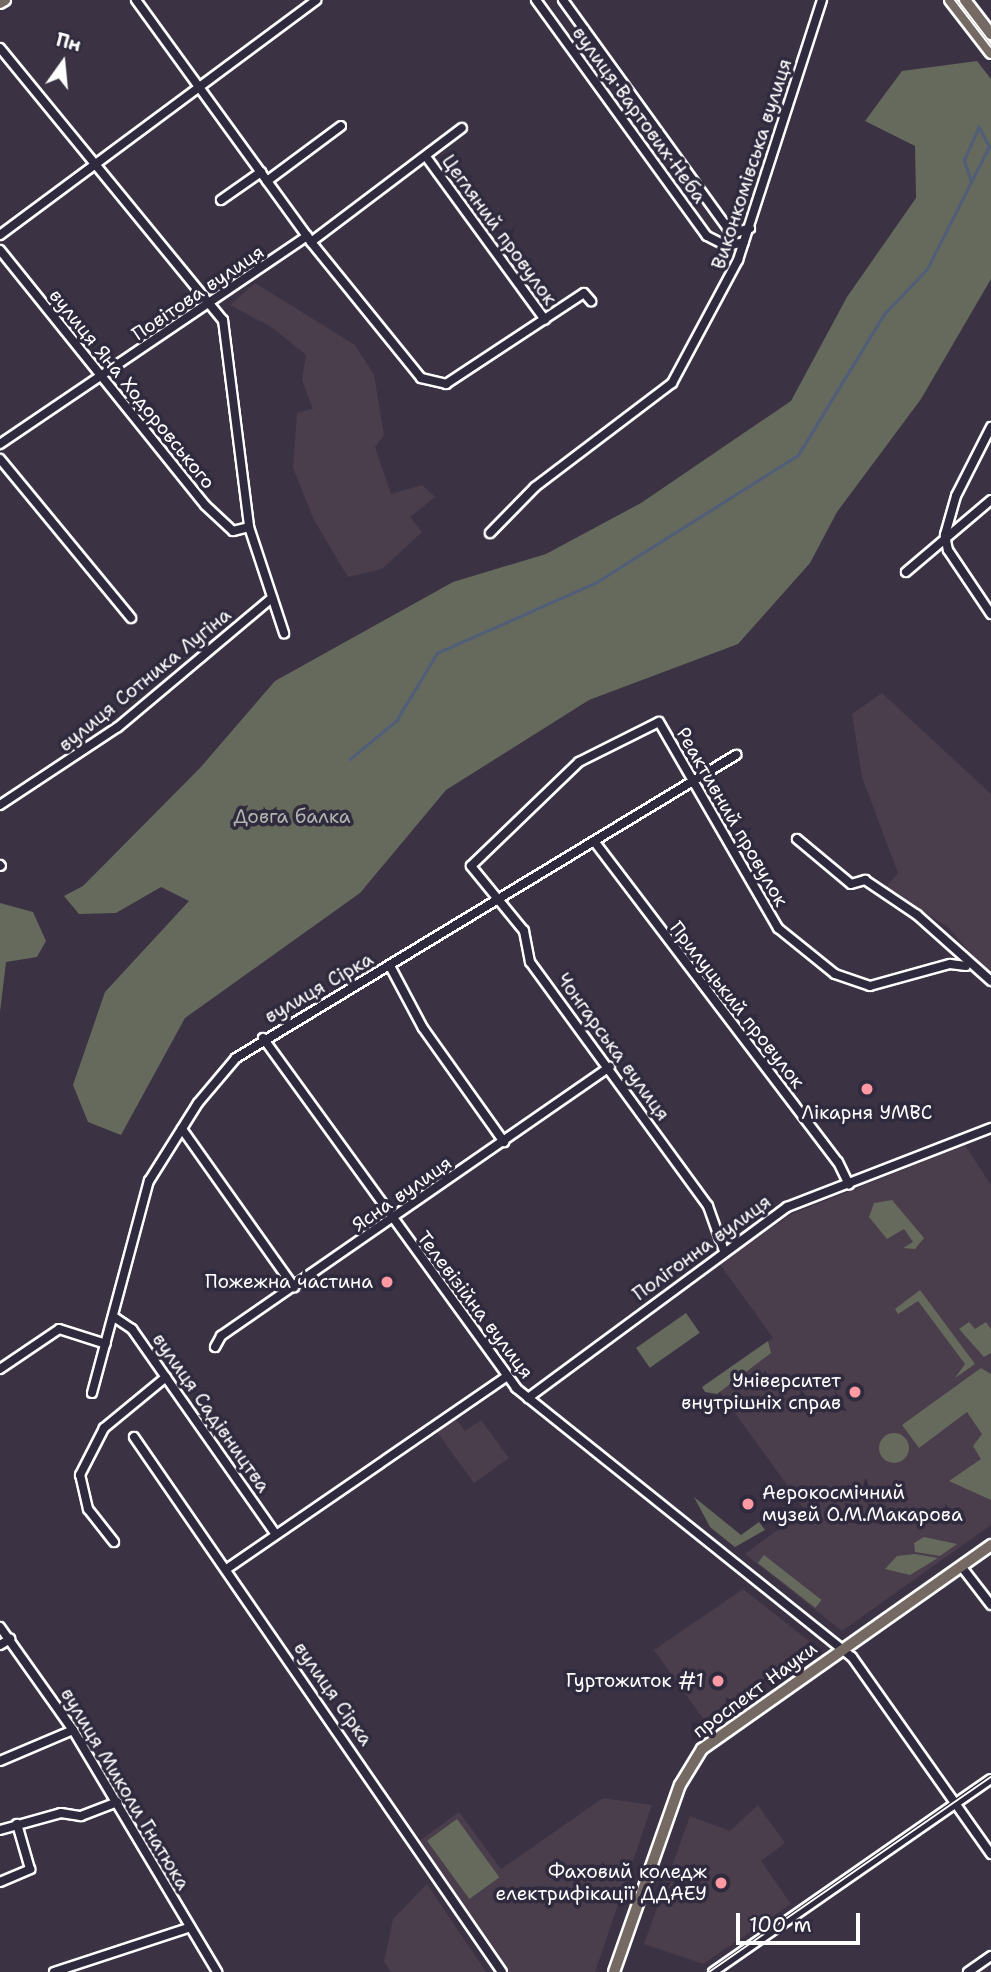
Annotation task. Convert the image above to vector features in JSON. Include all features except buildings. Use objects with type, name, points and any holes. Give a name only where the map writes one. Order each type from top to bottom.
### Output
[{"type":"main road","points":[[0,3],[5,0]]},
{"type":"main road","points":[[950,0],[976,25],[991,34]]},
{"type":"main road","points":[[965,0],[991,53]]},
{"type":"main road","name":"проспект Науки","points":[[614,1972],[694,1758],[991,1545]]},
{"type":"street","points":[[136,0],[309,239],[421,378],[437,386],[584,293],[591,301]]},
{"type":"street","points":[[0,235],[91,163],[316,0]]},
{"type":"street","name":"вулиця Вартових Неба","points":[[536,0],[720,245]]},
{"type":"street","name":"вулиця Вартових Неба","points":[[563,0],[732,234]]},
{"type":"street","name":"Виконкомівська вулиця","points":[[490,533],[534,488],[672,383],[750,228],[822,0]]},
{"type":"street","points":[[0,47],[91,163],[223,320],[249,527],[284,633]]},
{"type":"street","points":[[267,181],[341,127]]},
{"type":"street","name":"Повітова вулиця","points":[[0,444],[309,239],[427,158],[462,128]]},
{"type":"street","name":"Цегляний провулок","points":[[427,158],[545,320]]},
{"type":"street","points":[[221,200],[261,173]]},
{"type":"street","points":[[720,245],[732,234],[750,228]]},
{"type":"street","points":[[720,245],[744,242]]},
{"type":"street","name":"вулиця Яна Ходоровського","points":[[0,250],[225,526],[249,527]]},
{"type":"street","points":[[991,426],[956,496],[946,535],[948,550],[991,614]]},
{"type":"street","points":[[0,459],[131,618]]},
{"type":"street","points":[[906,572],[946,535],[991,500]]},
{"type":"street","name":"вулиця Сотника Лугіна","points":[[0,805],[118,727],[272,598]]},
{"type":"street","name":"Реактивний провулок","points":[[471,866],[579,762],[659,722],[691,784],[778,928],[835,974],[870,986],[950,964],[966,966]]},
{"type":"street","name":"вулиця Сірка","points":[[92,1393],[149,1181],[182,1129],[236,1058],[264,1038],[597,845],[736,755]]},
{"type":"street","points":[[797,839],[851,884],[865,880],[917,915],[958,951],[966,966],[991,981]]},
{"type":"street","name":"Прилуцький провулок","points":[[597,845],[838,1162],[849,1185]]},
{"type":"street","name":"Чонгарська вулиця","points":[[471,866],[524,931],[530,962],[610,1067],[708,1206],[724,1251]]},
{"type":"street","points":[[390,966],[423,1028],[504,1142]]},
{"type":"street","name":"Телевізійна вулиця","points":[[264,1038],[392,1220],[507,1376],[528,1398],[843,1649],[991,1854]]},
{"type":"street","name":"Ясна вулиця","points":[[215,1347],[221,1336],[610,1067]]},
{"type":"street","name":"Полігонна вулиця","points":[[528,1398],[787,1207],[991,1128]]},
{"type":"street","points":[[182,1129],[294,1287]]},
{"type":"street","name":"вулиця Садівництва","points":[[114,1317],[132,1329],[275,1533]]},
{"type":"street","points":[[0,1369],[59,1329],[106,1344]]},
{"type":"street","points":[[228,1568],[275,1533],[507,1376]]},
{"type":"street","points":[[114,1542],[88,1508],[80,1475],[104,1428],[166,1377]]},
{"type":"street","name":"вулиця Сірка","points":[[134,1437],[228,1568],[502,1972]]},
{"type":"street","points":[[961,1566],[991,1605]]},
{"type":"street","name":"вулиця Миколи Гнатюка","points":[[0,1627],[73,1730],[188,1928],[217,1972]]},
{"type":"street","points":[[0,1645],[10,1639]]},
{"type":"street","points":[[0,1761],[73,1730]]},
{"type":"street","points":[[713,1972],[991,1779]]},
{"type":"street","points":[[0,1830],[61,1813],[81,1816],[117,1802]]},
{"type":"street","points":[[0,1882],[30,1869],[17,1824]]},
{"type":"street","points":[[54,1972],[188,1928]]},
{"type":"street","points":[[968,1972],[991,1956]]},
{"type":"shaded area","points":[[255,283],[355,345],[374,375],[384,435],[375,447],[391,494],[422,485],[435,497],[410,517],[422,532],[382,569],[348,577],[314,520],[293,468],[297,413],[313,409],[302,380],[306,355],[273,328],[230,305]]},
{"type":"shaded area","points":[[882,693],[991,794],[991,977],[948,927],[885,888],[898,873],[862,777],[852,714]]},
{"type":"shaded area","name":"Університет внутрішніх справ","points":[[965,1145],[991,1185],[991,1525],[842,1631],[745,1554],[805,1510],[712,1381],[773,1338],[719,1263],[792,1214]]},
{"type":"shaded area","points":[[456,1419],[465,1431],[481,1420],[509,1458],[474,1483],[437,1432]]},
{"type":"shaded area","name":"Гуртожиток #1","points":[[743,1589],[813,1644],[704,1720],[654,1650]]},
{"type":"shaded area","points":[[603,1798],[652,1805],[595,1972],[508,1972],[418,1842],[459,1812],[501,1869]]},
{"type":"shaded area","name":"Фаховий коледж електрифікації ДДАЕУ","points":[[758,1805],[785,1843],[761,1861],[791,1904],[703,1964],[644,1944],[690,1816],[730,1831]]},
{"type":"shaded area","points":[[427,1884],[486,1972],[391,1972],[384,1962],[393,1919]]},
{"type":"green space","name":"Довга балка","points":[[977,61],[991,79],[991,279],[921,399],[837,512],[810,563],[738,644],[589,700],[446,790],[360,893],[185,1018],[121,1135],[88,1122],[73,1085],[105,992],[189,901],[161,887],[116,913],[79,914],[64,896],[83,886],[200,768],[275,681],[453,582],[546,554],[641,503],[791,401],[847,297],[916,198],[915,146],[865,121],[902,71]]},
{"type":"green space","points":[[0,903],[33,912],[46,941],[37,957],[6,962],[0,1012]]},
{"type":"green space","points":[[892,1200],[924,1238],[915,1249],[903,1248],[913,1242],[904,1229],[887,1239],[869,1217],[874,1203]]},
{"type":"green space","points":[[920,1290],[975,1364],[955,1378],[965,1364],[918,1301],[898,1314],[895,1309]]},
{"type":"green space","points":[[686,1313],[700,1333],[650,1368],[636,1348]]},
{"type":"green space","points":[[969,1322],[975,1329],[986,1322],[991,1329],[991,1353],[984,1357],[959,1329]]},
{"type":"green space","points":[[768,1341],[771,1353],[717,1394],[705,1392],[702,1387]]},
{"type":"green space","points":[[981,1368],[991,1374],[991,1500],[949,1481],[981,1459],[973,1446],[982,1434],[967,1412],[919,1448],[902,1425]]},
{"type":"green space","points":[[894,1433],[905,1437],[909,1448],[905,1459],[894,1463],[883,1459],[879,1448],[883,1437]]},
{"type":"green space","points":[[694,1497],[741,1535],[759,1522],[765,1530],[735,1547],[710,1527]]},
{"type":"green space","points":[[924,1537],[957,1544],[940,1556],[915,1552],[914,1543]]},
{"type":"green space","points":[[915,1554],[938,1558],[910,1575],[885,1569],[897,1556]]},
{"type":"green space","points":[[764,1555],[822,1600],[815,1608],[758,1563]]},
{"type":"green space","points":[[457,1819],[499,1877],[469,1899],[427,1841]]},
{"type":"waterway","points":[[971,182],[964,160],[979,127]]},
{"type":"waterway","points":[[350,759],[396,721],[437,653],[595,583],[798,455],[884,314],[927,269],[989,147],[979,127]]},
{"type":"tram line","points":[[955,0],[991,47]]},
{"type":"tram line","points":[[709,1972],[991,1777]]},
{"type":"place","name":"Лікарня УМВС","points":[[867,1089]]},
{"type":"place","name":"Пожежна частина","points":[[387,1282]]},
{"type":"place","name":"Університет внутрішніх справ","points":[[855,1392]]},
{"type":"place","name":"Аерокосмічний музей О.М.Макарова","points":[[748,1504]]},
{"type":"place","name":"Гуртожиток #1","points":[[718,1681]]},
{"type":"place","name":"Фаховий коледж електрифікації ДДАЕУ","points":[[721,1883]]}]
